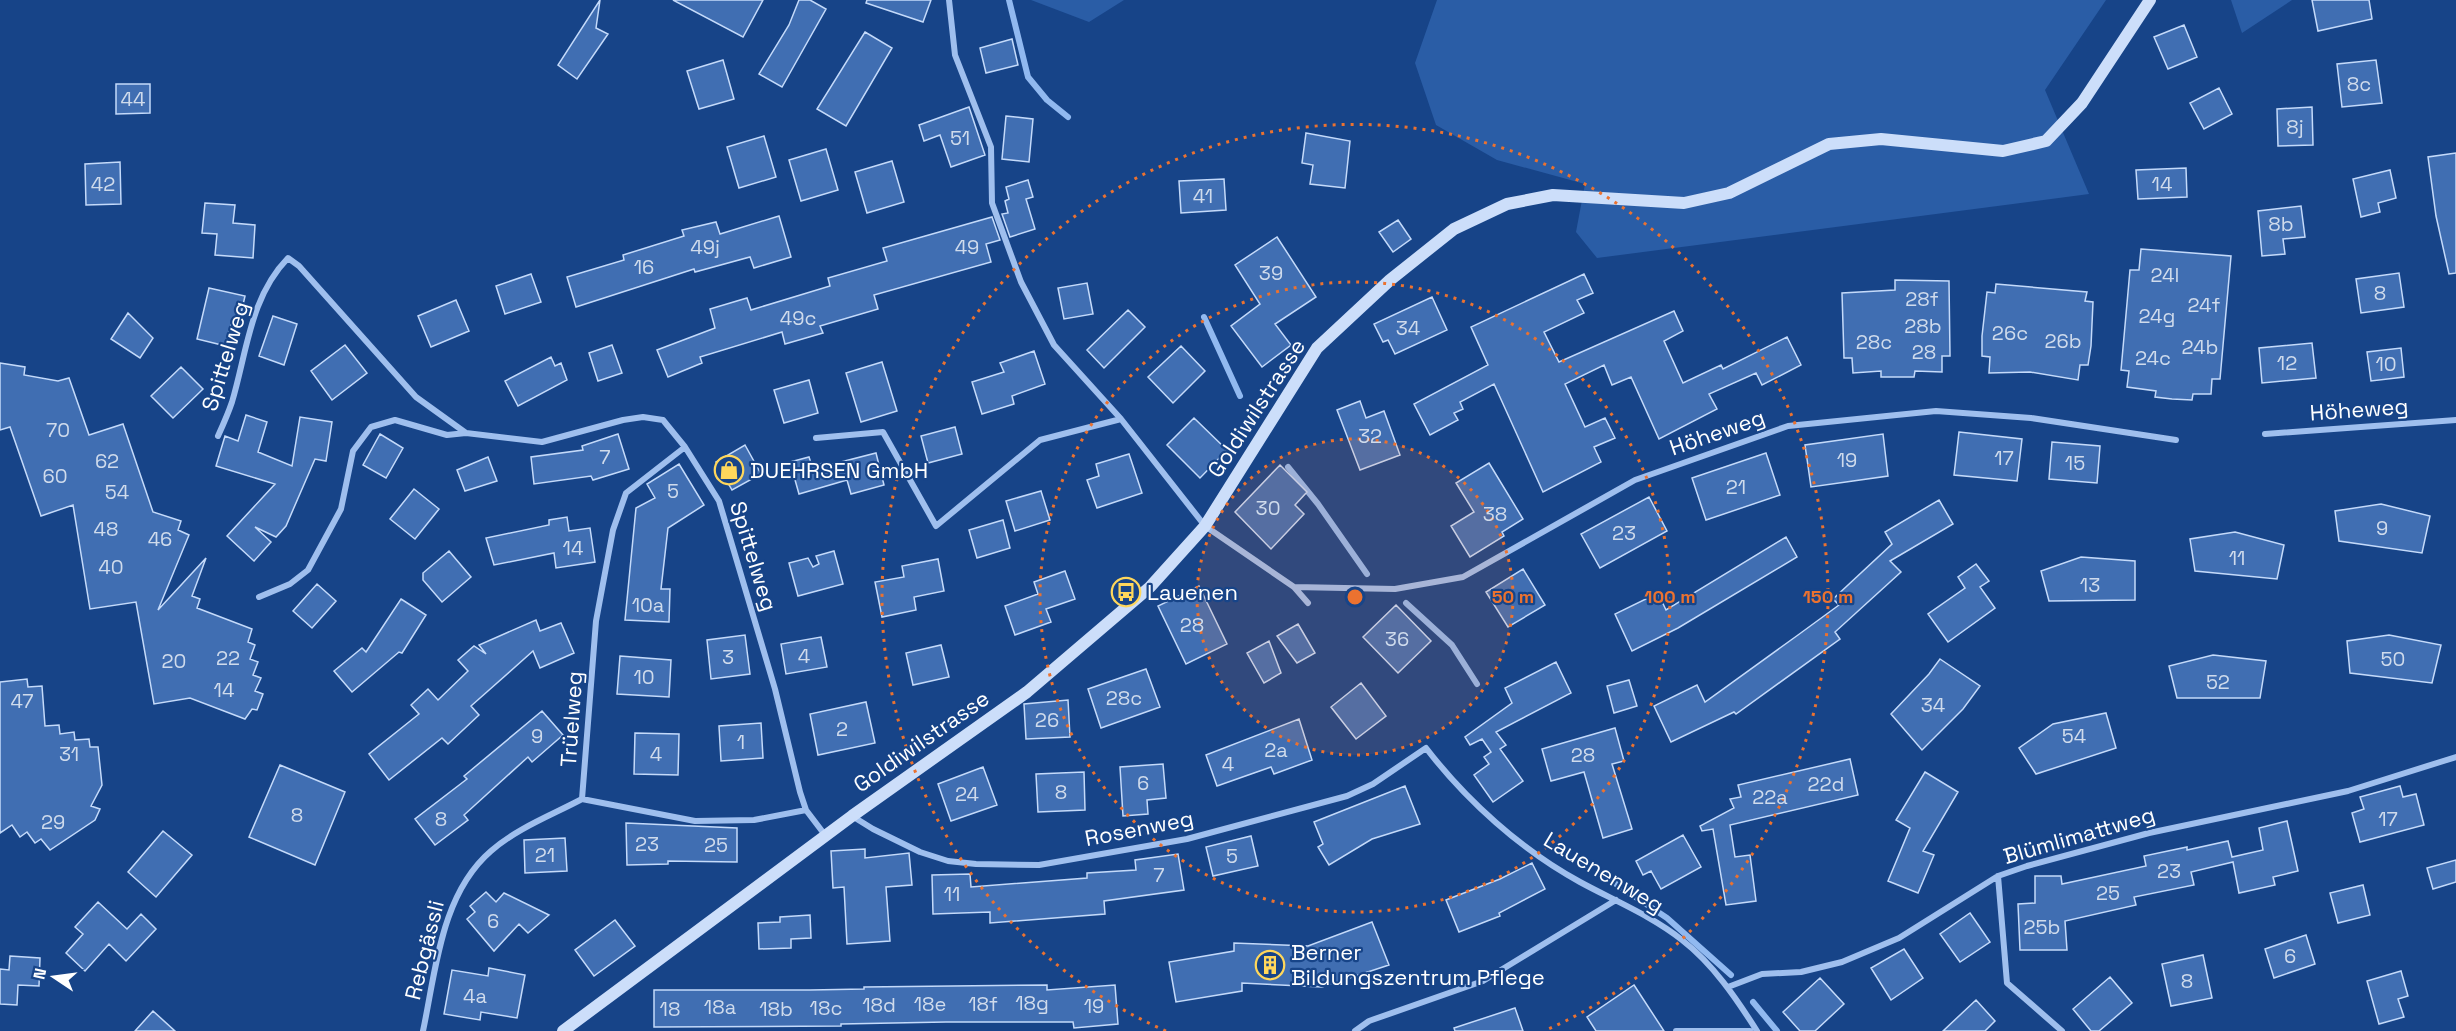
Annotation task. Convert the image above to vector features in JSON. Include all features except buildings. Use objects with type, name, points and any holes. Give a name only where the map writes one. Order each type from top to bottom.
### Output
[{"type":"street","points":[[949,0],[955,55],[991,147],[992,203],[1021,282],[1054,345],[1121,419],[1205,526],[1294,587],[1308,603]]},
{"type":"street","name":"Goldiwilstrasse","points":[[567,1030],[825,835],[1027,692],[1150,587],[1205,526],[1317,348],[1390,280],[1454,230],[1507,204],[1553,195],[1684,203],[1729,193],[1829,144],[1881,139],[2002,151],[2046,141],[2082,103],[2150,0]]},
{"type":"street","name":"Spittelweg","points":[[218,436],[232,403],[251,320],[276,271],[288,258],[299,266],[416,397],[466,433]]},
{"type":"street","name":"Höheweg","points":[[1294,587],[1395,588],[1463,577],[1635,480],[1788,426],[1936,411],[2031,418],[2176,440]]},
{"type":"street","name":"Spittelweg","points":[[260,597],[290,584],[308,570],[340,509],[353,451],[370,427],[395,420],[447,435],[466,433],[542,442],[643,417],[663,420],[685,447],[719,501],[775,689],[806,810],[825,835]]},
{"type":"street","points":[[816,438],[883,432],[936,526],[1040,440],[1121,419]]},
{"type":"street","name":"Höheweg","points":[[2265,434],[2456,420]]},
{"type":"street","name":"Trüelweg","points":[[685,447],[626,492],[613,530],[596,621],[582,799],[695,821],[722,822],[806,810]]},
{"type":"street","name":"Rosenweg","points":[[852,816],[920,852],[948,861],[1039,865],[1187,839],[1347,796],[1373,784],[1426,748]]},
{"type":"street","name":"Lauenenweg","points":[[1426,748],[1453,783],[1529,848],[1577,880],[1616,900],[1682,940],[1728,987],[1757,1031]]},
{"type":"street","name":"Blümlimattweg","points":[[1728,987],[1762,974],[1801,972],[1842,962],[1899,938],[1998,876],[2140,835],[2348,790],[2456,757]]},
{"type":"street","name":"Rebgässli","points":[[423,1031],[446,927],[456,894],[472,869],[512,835],[582,799]]},
{"type":"street","points":[[1998,876],[2007,983],[2062,1031]]},
{"type":"street","points":[[1355,1031],[1369,1022],[1483,981],[1616,900]]},
{"type":"street","points":[[1676,1031],[1750,1031]]},
{"type":"shaded area","points":[[1031,0],[1124,0],[1089,22]]},
{"type":"shaded area","points":[[1437,0],[2106,0],[2045,90],[2089,194],[1597,258],[1576,232],[1585,184],[1497,160],[1436,125],[1415,63]]},
{"type":"shaded area","points":[[2231,0],[2292,0],[2242,33]]},
{"type":"waterway","points":[[1009,0],[1028,77],[1047,100],[1068,117]]},
{"type":"waterway","points":[[1204,317],[1240,396]]},
{"type":"waterway","points":[[1288,467],[1318,504],[1367,574]]},
{"type":"waterway","points":[[1406,603],[1452,645],[1477,684]]},
{"type":"waterway","points":[[1616,884],[1667,918],[1731,975]]},
{"type":"waterway","points":[[1753,1002],[1777,1031]]},
{"type":"place","name":"DUEHRSEN GmbH","points":[[729,470]]},
{"type":"place","name":"Lauenen","points":[[1126,592]]},
{"type":"place","name":"Berner Bildungszentrum Pflege","points":[[1270,965]]}]
